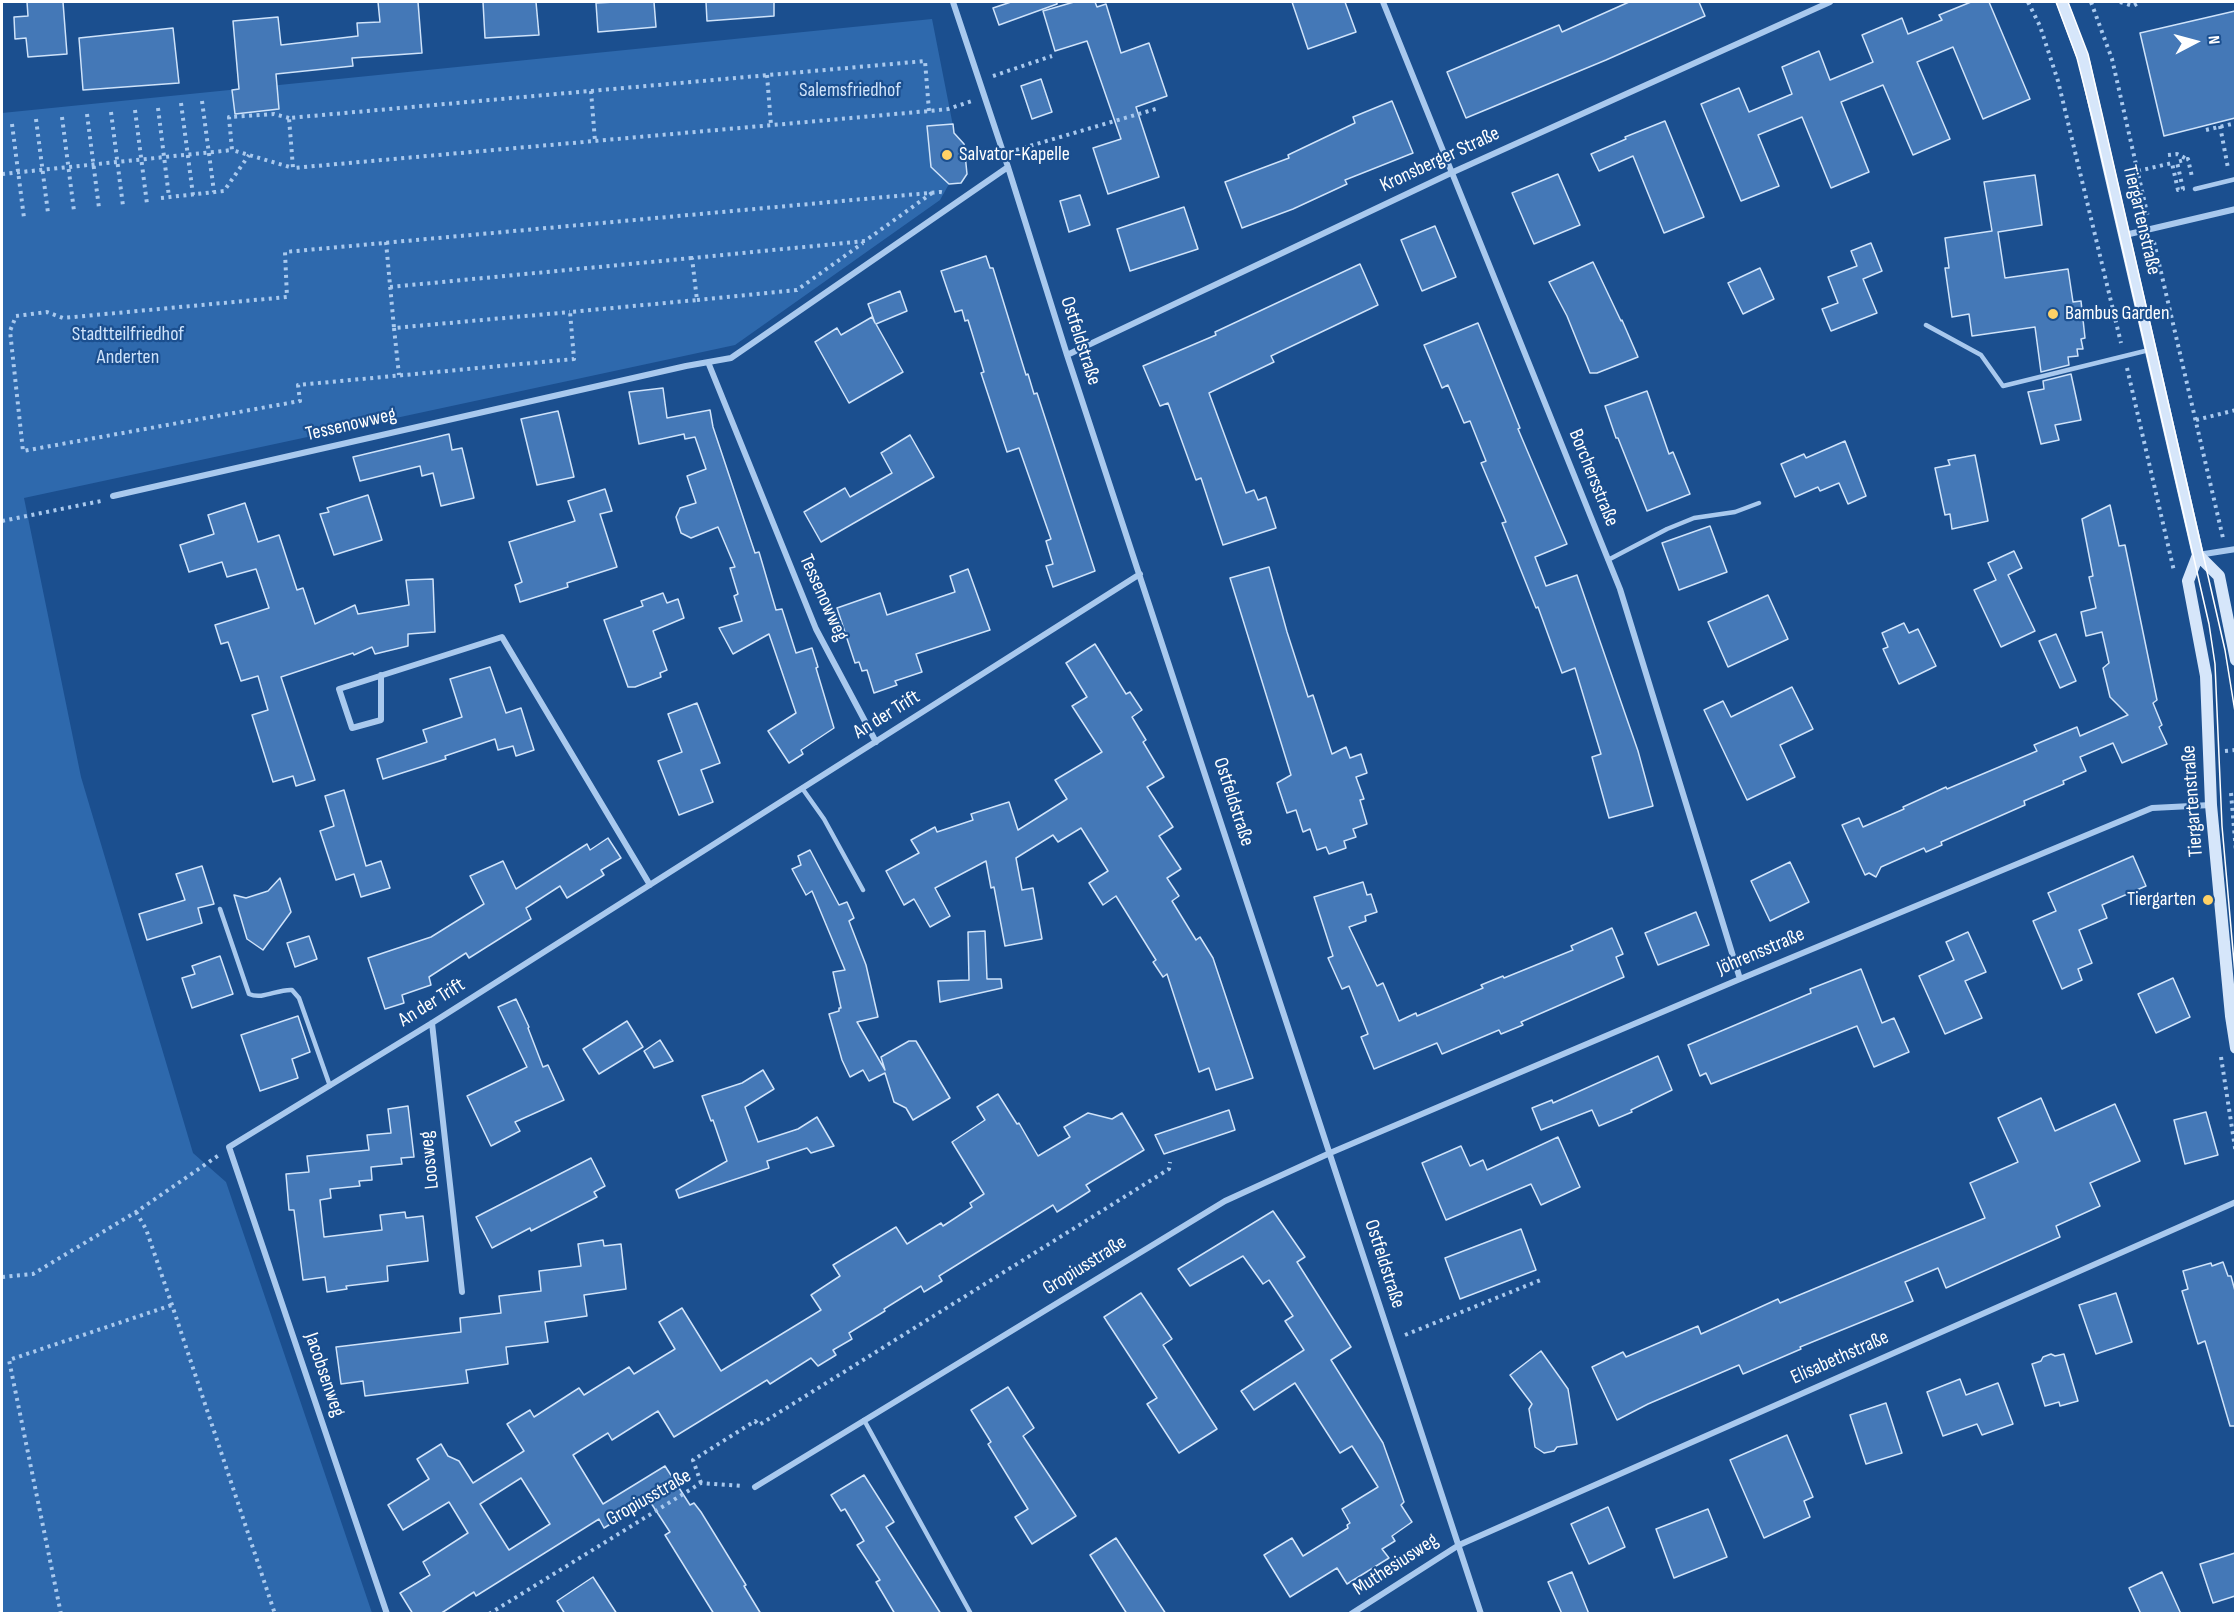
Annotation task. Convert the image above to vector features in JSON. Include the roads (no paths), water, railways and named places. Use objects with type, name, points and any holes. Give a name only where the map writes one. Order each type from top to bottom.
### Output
[{"type":"main road","name":"Tiergartenstraße","points":[[2062,2],[2084,61],[2198,555],[2188,581],[2206,676],[2211,806],[2235,1048]]},
{"type":"main road","points":[[2198,555],[2219,576],[2235,660]]},
{"type":"street","name":"Ostfeldstraße","points":[[953,2],[1481,1614]]},
{"type":"street","name":"Borchersstraße","points":[[1383,2],[1623,600],[1740,978]]},
{"type":"street","name":"Kronsberger Straße","points":[[1067,355],[1451,173],[1830,2]]},
{"type":"street","name":"Tessenowweg","points":[[112,496],[731,358],[1008,167]]},
{"type":"street","points":[[2125,235],[2235,208]]},
{"type":"street","name":"Tessenowweg","points":[[708,362],[816,629],[876,742]]},
{"type":"street","points":[[2198,555],[2235,549]]},
{"type":"street","name":"An der Trift","points":[[229,1148],[432,1023],[1140,574]]},
{"type":"street","points":[[381,675],[381,720],[352,728],[339,689],[381,675],[502,637],[651,885]]},
{"type":"street","name":"Jöhrensstraße","points":[[1330,1153],[1740,978],[2152,808],[2211,806]]},
{"type":"street","name":"Loosweg","points":[[432,1023],[462,1292]]},
{"type":"street","name":"Jacobsenweg","points":[[229,1148],[387,1614]]},
{"type":"street","name":"Gropiusstraße","points":[[755,1487],[1225,1201],[1330,1153]]},
{"type":"street","name":"Elisabethstraße","points":[[1459,1545],[2235,1202]]},
{"type":"street","name":"Muthesiusweg","points":[[1352,1614],[1459,1545]]},
{"type":"lane","points":[[2195,189],[2233,180]]},
{"type":"lane","points":[[1926,325],[1982,355],[2003,386],[2151,349]]},
{"type":"lane","points":[[1608,560],[1694,518],[1735,512],[1759,503]]},
{"type":"lane","points":[[802,788],[824,819],[863,890]]},
{"type":"lane","points":[[220,909],[249,994],[256,997],[292,990],[299,998],[330,1086]]},
{"type":"lane","points":[[864,1420],[970,1614]]},
{"type":"tram line","points":[[2056,2],[2077,58],[2096,133],[2209,624],[2215,664],[2222,826],[2236,985]]},
{"type":"tram line","points":[[2068,2],[2088,54],[2225,650],[2236,718]]},
{"type":"place","name":"Salvator-Kapelle","points":[[947,155]]},
{"type":"place","name":"Bambus Garden","points":[[2053,314]]},
{"type":"place","name":"Tiergarten","points":[[2208,900]]},
{"type":"park label","name":"Salemsfriedhof","points":[[850,91]]},
{"type":"park label","name":"Stadtteilfriedhof Anderten","points":[[128,346]]}]
